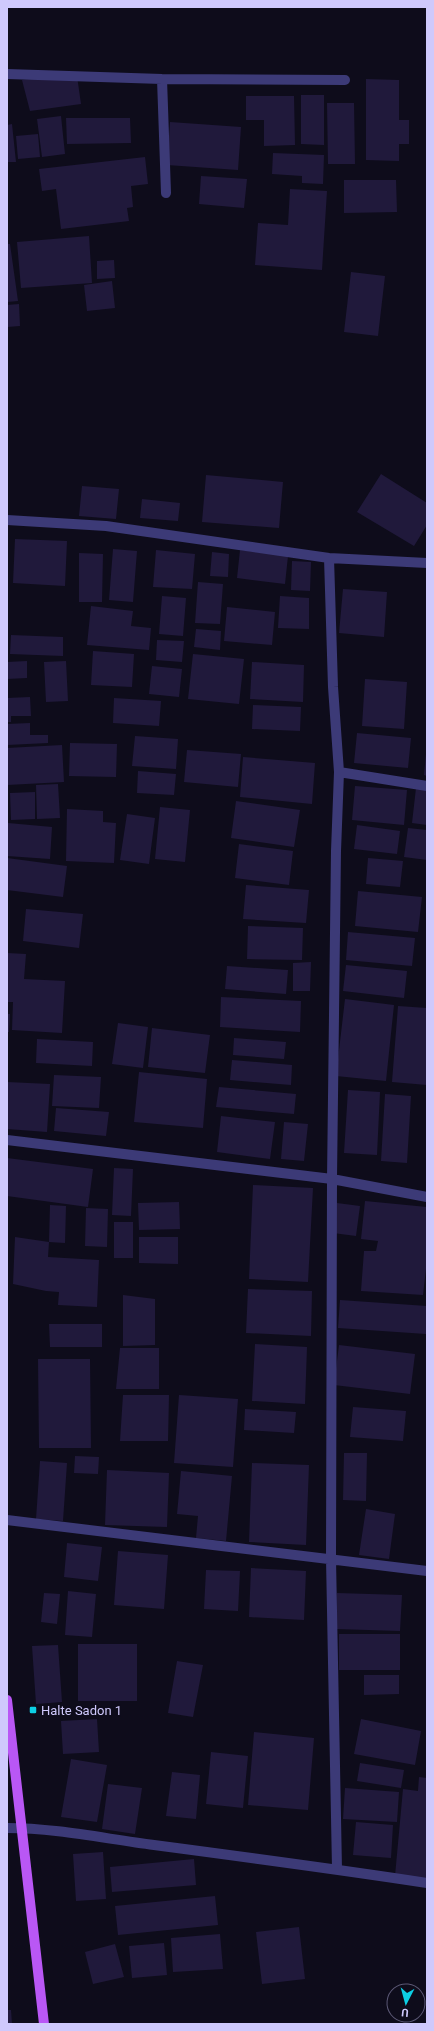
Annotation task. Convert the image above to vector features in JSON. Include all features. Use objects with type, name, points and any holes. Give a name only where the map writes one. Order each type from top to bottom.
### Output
[{"type":"main road","points":[[7,1700],[23,1828],[44,2024]]},
{"type":"street","points":[[7,74],[162,79],[345,80]]},
{"type":"street","points":[[162,79],[166,193]]},
{"type":"street","points":[[7,520],[106,526],[329,558],[427,563]]},
{"type":"street","points":[[329,558],[333,687],[339,772],[336,851],[332,1179],[331,1559],[337,1869]]},
{"type":"street","points":[[339,772],[427,786]]},
{"type":"street","points":[[7,1140],[332,1179],[427,1197]]},
{"type":"street","points":[[7,1520],[427,1572]]},
{"type":"street","points":[[7,1828],[23,1828],[337,1869],[427,1883]]},
{"type":"building","points":[[77,76],[81,104],[30,111],[22,80]]},
{"type":"building","points":[[366,79],[399,80],[399,120],[409,120],[409,144],[399,144],[399,161],[366,160]]},
{"type":"building","points":[[301,95],[324,95],[324,145],[301,144]]},
{"type":"building","points":[[246,96],[294,96],[295,145],[264,146],[264,120],[246,120]]},
{"type":"building","points":[[327,103],[354,103],[355,164],[328,164]]},
{"type":"building","points":[[61,116],[65,154],[42,157],[37,119]]},
{"type":"building","points":[[66,118],[130,118],[131,143],[67,144]]},
{"type":"building","points":[[170,122],[241,127],[238,170],[167,165]]},
{"type":"building","points":[[12,124],[16,162],[7,162],[7,125]]},
{"type":"building","points":[[38,134],[40,157],[18,159],[16,136]]},
{"type":"building","points":[[273,153],[324,155],[323,184],[302,183],[302,176],[272,174]]},
{"type":"building","points":[[145,157],[148,184],[131,186],[133,207],[127,208],[129,221],[61,229],[56,189],[42,191],[39,169]]},
{"type":"building","points":[[201,176],[247,179],[244,208],[199,204]]},
{"type":"building","points":[[344,180],[396,180],[397,212],[344,213]]},
{"type":"building","points":[[290,189],[327,191],[322,270],[255,265],[258,223],[288,225]]},
{"type":"building","points":[[89,236],[92,283],[21,288],[17,242]]},
{"type":"building","points":[[7,244],[10,244],[18,301],[7,302]]},
{"type":"building","points":[[114,260],[115,278],[97,279],[97,261]]},
{"type":"building","points":[[351,272],[385,276],[378,336],[344,332]]},
{"type":"building","points":[[112,281],[115,308],[87,311],[84,285]]},
{"type":"building","points":[[19,304],[20,326],[7,327],[7,305]]},
{"type":"building","points":[[381,474],[427,503],[427,525],[414,546],[357,512]]},
{"type":"building","points":[[206,475],[283,482],[279,528],[202,522]]},
{"type":"building","points":[[82,486],[119,489],[116,519],[79,516]]},
{"type":"building","points":[[142,499],[180,503],[178,521],[140,518]]},
{"type":"building","points":[[15,539],[67,541],[65,586],[13,583]]},
{"type":"building","points":[[113,549],[137,551],[133,602],[109,600]]},
{"type":"building","points":[[156,550],[195,554],[192,589],[153,587]]},
{"type":"building","points":[[240,550],[288,556],[285,584],[237,578]]},
{"type":"building","points":[[212,552],[229,554],[228,577],[210,576]]},
{"type":"building","points":[[79,553],[103,554],[102,602],[79,602]]},
{"type":"building","points":[[292,561],[311,562],[310,591],[291,590]]},
{"type":"building","points":[[198,582],[223,584],[220,624],[195,623]]},
{"type":"building","points":[[343,589],[387,592],[384,637],[339,633]]},
{"type":"building","points":[[162,596],[186,598],[183,636],[159,634]]},
{"type":"building","points":[[280,596],[309,598],[309,629],[278,628]]},
{"type":"building","points":[[91,606],[133,611],[131,626],[151,628],[149,650],[87,645]]},
{"type":"building","points":[[227,607],[275,612],[272,645],[224,641]]},
{"type":"building","points":[[196,629],[221,631],[220,650],[194,647]]},
{"type":"building","points":[[11,635],[63,637],[63,656],[10,654]]},
{"type":"building","points":[[157,640],[184,641],[182,662],[156,660]]},
{"type":"building","points":[[93,651],[134,654],[132,687],[91,685]]},
{"type":"building","points":[[193,654],[244,659],[239,704],[188,699]]},
{"type":"building","points":[[27,661],[27,678],[7,679],[7,662]]},
{"type":"building","points":[[66,661],[68,701],[46,702],[44,662]]},
{"type":"building","points":[[252,662],[304,665],[303,702],[250,699]]},
{"type":"building","points":[[152,666],[182,669],[179,697],[149,694]]},
{"type":"building","points":[[365,679],[407,682],[404,729],[362,726]]},
{"type":"building","points":[[30,697],[31,716],[11,716],[11,722],[7,722],[7,698]]},
{"type":"building","points":[[114,698],[161,701],[159,726],[113,723]]},
{"type":"building","points":[[253,705],[301,707],[300,731],[252,729]]},
{"type":"building","points":[[30,723],[30,735],[48,735],[48,743],[7,745],[7,724]]},
{"type":"building","points":[[357,733],[411,738],[408,768],[354,763]]},
{"type":"building","points":[[135,736],[178,739],[176,769],[132,766]]},
{"type":"building","points":[[70,743],[117,744],[116,777],[69,776]]},
{"type":"building","points":[[62,745],[64,782],[7,785],[7,748]]},
{"type":"building","points":[[187,750],[241,754],[238,787],[184,782]]},
{"type":"building","points":[[427,754],[427,776],[424,775]]},
{"type":"building","points":[[243,757],[315,763],[312,804],[240,797]]},
{"type":"building","points":[[138,771],[176,774],[174,795],[137,793]]},
{"type":"building","points":[[58,784],[60,818],[37,819],[36,785]]},
{"type":"building","points":[[355,786],[407,790],[404,825],[352,820]]},
{"type":"building","points":[[416,788],[427,789],[427,825],[412,823]]},
{"type":"building","points":[[35,792],[35,819],[11,820],[10,793]]},
{"type":"building","points":[[236,801],[300,810],[294,847],[231,838]]},
{"type":"building","points":[[160,807],[190,810],[185,862],[155,859]]},
{"type":"building","points":[[67,809],[103,811],[103,822],[116,823],[114,863],[66,861]]},
{"type":"building","points":[[127,814],[155,818],[149,864],[120,860]]},
{"type":"building","points":[[8,823],[52,827],[50,859],[7,856]]},
{"type":"building","points":[[357,825],[400,831],[397,854],[354,849]]},
{"type":"building","points":[[408,828],[427,830],[427,860],[404,857]]},
{"type":"building","points":[[239,844],[293,851],[289,885],[235,878]]},
{"type":"building","points":[[7,858],[67,866],[63,897],[7,890]]},
{"type":"building","points":[[368,858],[403,861],[400,887],[366,884]]},
{"type":"building","points":[[246,885],[309,890],[306,923],[243,919]]},
{"type":"building","points":[[358,891],[422,897],[418,932],[355,926]]},
{"type":"building","points":[[26,909],[83,914],[79,948],[23,941]]},
{"type":"building","points":[[248,926],[303,928],[302,960],[247,959]]},
{"type":"building","points":[[348,932],[415,938],[412,966],[346,960]]},
{"type":"building","points":[[7,953],[26,954],[24,979],[65,981],[62,1033],[12,1030],[13,1002],[7,1002]]},
{"type":"building","points":[[311,962],[310,991],[293,991],[293,963]]},
{"type":"building","points":[[346,965],[407,971],[404,998],[343,991]]},
{"type":"building","points":[[227,966],[288,970],[286,994],[225,989]]},
{"type":"building","points":[[221,997],[301,1001],[300,1032],[220,1027]]},
{"type":"building","points":[[345,999],[394,1005],[386,1081],[336,1076]]},
{"type":"building","points":[[398,1006],[427,1008],[427,1085],[392,1082]]},
{"type":"building","points":[[7,1014],[10,1014],[9,1032],[7,1032]]},
{"type":"building","points":[[118,1023],[148,1027],[143,1068],[112,1064]]},
{"type":"building","points":[[152,1028],[210,1035],[205,1073],[148,1067]]},
{"type":"building","points":[[234,1038],[286,1042],[284,1059],[233,1055]]},
{"type":"building","points":[[37,1039],[93,1042],[92,1066],[36,1063]]},
{"type":"building","points":[[232,1060],[292,1065],[291,1085],[230,1080]]},
{"type":"building","points":[[139,1072],[207,1079],[203,1128],[134,1122]]},
{"type":"building","points":[[54,1075],[101,1077],[99,1108],[52,1106]]},
{"type":"building","points":[[7,1082],[50,1084],[47,1132],[7,1129]]},
{"type":"building","points":[[219,1087],[296,1094],[294,1114],[216,1107]]},
{"type":"building","points":[[348,1090],[380,1092],[377,1155],[344,1153]]},
{"type":"building","points":[[385,1094],[411,1096],[407,1163],[381,1161]]},
{"type":"building","points":[[56,1108],[109,1112],[106,1136],[54,1131]]},
{"type":"building","points":[[221,1116],[275,1122],[270,1159],[217,1152]]},
{"type":"building","points":[[284,1122],[308,1124],[304,1161],[281,1159]]},
{"type":"building","points":[[7,1158],[93,1169],[88,1207],[7,1196]]},
{"type":"building","points":[[114,1168],[133,1169],[131,1216],[112,1215]]},
{"type":"building","points":[[253,1185],[313,1188],[308,1282],[249,1279]]},
{"type":"building","points":[[365,1201],[427,1207],[427,1260],[423,1295],[361,1291],[364,1251],[376,1251],[378,1241],[361,1239]]},
{"type":"building","points":[[179,1202],[180,1229],[139,1230],[138,1203]]},
{"type":"building","points":[[337,1203],[360,1206],[356,1236],[333,1233]]},
{"type":"building","points":[[50,1205],[66,1206],[65,1243],[49,1242]]},
{"type":"building","points":[[86,1208],[108,1209],[107,1247],[85,1246]]},
{"type":"building","points":[[114,1222],[133,1222],[133,1258],[114,1258]]},
{"type":"building","points":[[15,1237],[49,1242],[48,1257],[99,1260],[97,1307],[58,1305],[59,1292],[46,1291],[13,1284]]},
{"type":"building","points":[[139,1237],[178,1237],[178,1264],[139,1263]]},
{"type":"building","points":[[248,1289],[312,1291],[311,1336],[246,1333]]},
{"type":"building","points":[[123,1295],[155,1299],[155,1345],[123,1346]]},
{"type":"building","points":[[340,1300],[427,1306],[426,1334],[338,1328]]},
{"type":"building","points":[[49,1324],[102,1324],[102,1347],[50,1347]]},
{"type":"building","points":[[255,1344],[307,1347],[305,1404],[252,1401]]},
{"type":"building","points":[[339,1345],[415,1354],[410,1394],[334,1385]]},
{"type":"building","points":[[120,1348],[159,1348],[159,1389],[116,1389]]},
{"type":"building","points":[[38,1359],[90,1359],[91,1448],[39,1448]]},
{"type":"building","points":[[123,1395],[169,1395],[168,1441],[120,1441]]},
{"type":"building","points":[[179,1395],[238,1399],[233,1467],[174,1463]]},
{"type":"building","points":[[353,1407],[406,1411],[403,1441],[350,1437]]},
{"type":"building","points":[[245,1409],[296,1412],[294,1433],[244,1430]]},
{"type":"building","points":[[344,1453],[367,1453],[366,1501],[343,1500]]},
{"type":"building","points":[[75,1456],[99,1457],[98,1474],[74,1473]]},
{"type":"building","points":[[40,1461],[67,1463],[63,1521],[36,1519]]},
{"type":"building","points":[[252,1463],[309,1465],[306,1545],[249,1542]]},
{"type":"building","points":[[107,1470],[169,1473],[167,1527],[105,1525]]},
{"type":"building","points":[[181,1471],[232,1476],[226,1541],[196,1538],[198,1516],[177,1514]]},
{"type":"building","points":[[366,1509],[395,1514],[389,1559],[359,1555]]},
{"type":"building","points":[[67,1543],[102,1547],[98,1581],[64,1577]]},
{"type":"building","points":[[118,1551],[168,1555],[164,1609],[114,1605]]},
{"type":"building","points":[[251,1568],[306,1571],[304,1620],[249,1617]]},
{"type":"building","points":[[206,1570],[240,1571],[238,1611],[204,1609]]},
{"type":"building","points":[[68,1591],[96,1594],[92,1637],[65,1635]]},
{"type":"building","points":[[44,1593],[60,1594],[57,1624],[41,1622]]},
{"type":"building","points":[[337,1593],[402,1595],[400,1631],[336,1629]]},
{"type":"building","points":[[339,1634],[400,1634],[400,1670],[339,1670]]},
{"type":"building","points":[[78,1644],[137,1644],[137,1701],[78,1701]]},
{"type":"building","points":[[58,1645],[62,1702],[36,1704],[32,1646]]},
{"type":"building","points":[[177,1661],[203,1665],[193,1717],[168,1713]]},
{"type":"building","points":[[364,1675],[399,1675],[399,1694],[364,1695]]},
{"type":"building","points":[[97,1719],[99,1752],[63,1754],[61,1721]]},
{"type":"building","points":[[361,1719],[421,1731],[415,1765],[354,1754]]},
{"type":"building","points":[[254,1732],[314,1738],[308,1810],[248,1805]]},
{"type":"building","points":[[211,1752],[248,1756],[243,1808],[206,1804]]},
{"type":"building","points":[[71,1759],[107,1765],[97,1822],[61,1817]]},
{"type":"building","points":[[360,1763],[404,1770],[401,1788],[357,1781]]},
{"type":"building","points":[[172,1772],[200,1775],[196,1819],[166,1816]]},
{"type":"building","points":[[419,1777],[427,1778],[427,1879],[395,1876],[403,1789],[418,1791]]},
{"type":"building","points":[[108,1784],[142,1788],[135,1834],[102,1829]]},
{"type":"building","points":[[345,1788],[399,1792],[397,1822],[343,1819]]},
{"type":"building","points":[[356,1822],[393,1825],[391,1858],[353,1855]]},
{"type":"building","points":[[103,1852],[106,1899],[76,1901],[73,1854]]},
{"type":"building","points":[[194,1859],[196,1885],[112,1892],[110,1867]]},
{"type":"building","points":[[215,1896],[218,1925],[118,1935],[115,1906]]},
{"type":"building","points":[[299,1927],[305,1979],[262,1984],[256,1932]]},
{"type":"building","points":[[220,1934],[223,1969],[173,1972],[171,1938]]},
{"type":"building","points":[[164,1943],[167,1975],[132,1978],[129,1946]]},
{"type":"building","points":[[115,1944],[124,1977],[93,1984],[85,1952]]},
{"type":"building","points":[[7,2010],[11,2010],[12,2024],[7,2024]]},
{"type":"place","name":"Halte Sadon 1","points":[[33,1710]]}]
